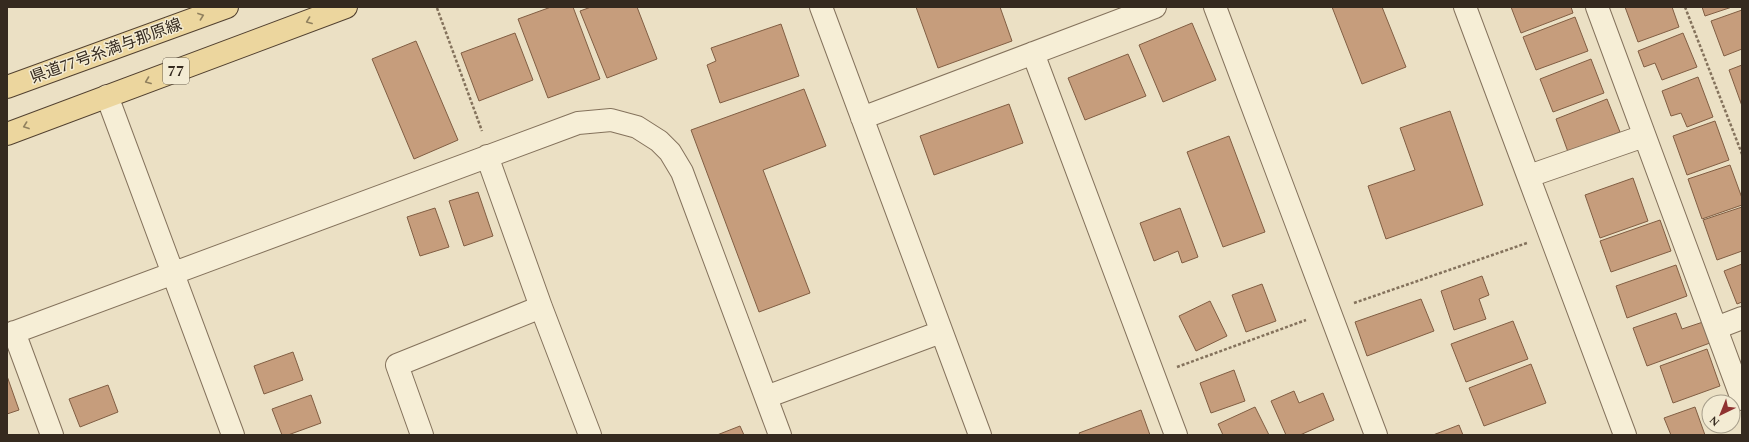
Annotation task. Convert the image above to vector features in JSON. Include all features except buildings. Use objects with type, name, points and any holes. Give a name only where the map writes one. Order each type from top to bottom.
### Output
[{"type":"main road","name":"県道77号糸満与那原線","points":[[7,87],[227,7]]},
{"type":"main road","name":"77","points":[[7,134],[346,7]]},
{"type":"street","points":[[821,7],[980,435]]},
{"type":"street","points":[[862,118],[1155,7]]},
{"type":"street","points":[[1215,7],[1376,435]]},
{"type":"street","points":[[1465,7],[1625,435]]},
{"type":"street","points":[[1597,7],[1742,399]]},
{"type":"street","points":[[1033,53],[1176,435]]},
{"type":"street","points":[[107,96],[233,435]]},
{"type":"street","points":[[52,435],[10,333],[173,274],[485,147],[578,123],[610,120],[637,127],[659,141],[670,152],[682,172],[780,435]]},
{"type":"street","points":[[1529,176],[1644,136]]},
{"type":"street","points":[[485,147],[541,307],[590,435]]},
{"type":"street","points":[[422,435],[397,365],[541,307]]},
{"type":"street","points":[[1716,328],[1742,318]]},
{"type":"street","points":[[766,397],[941,332]]},
{"type":"path","points":[[1685,7],[1742,154]]},
{"type":"path","points":[[437,8],[485,147]]}]
